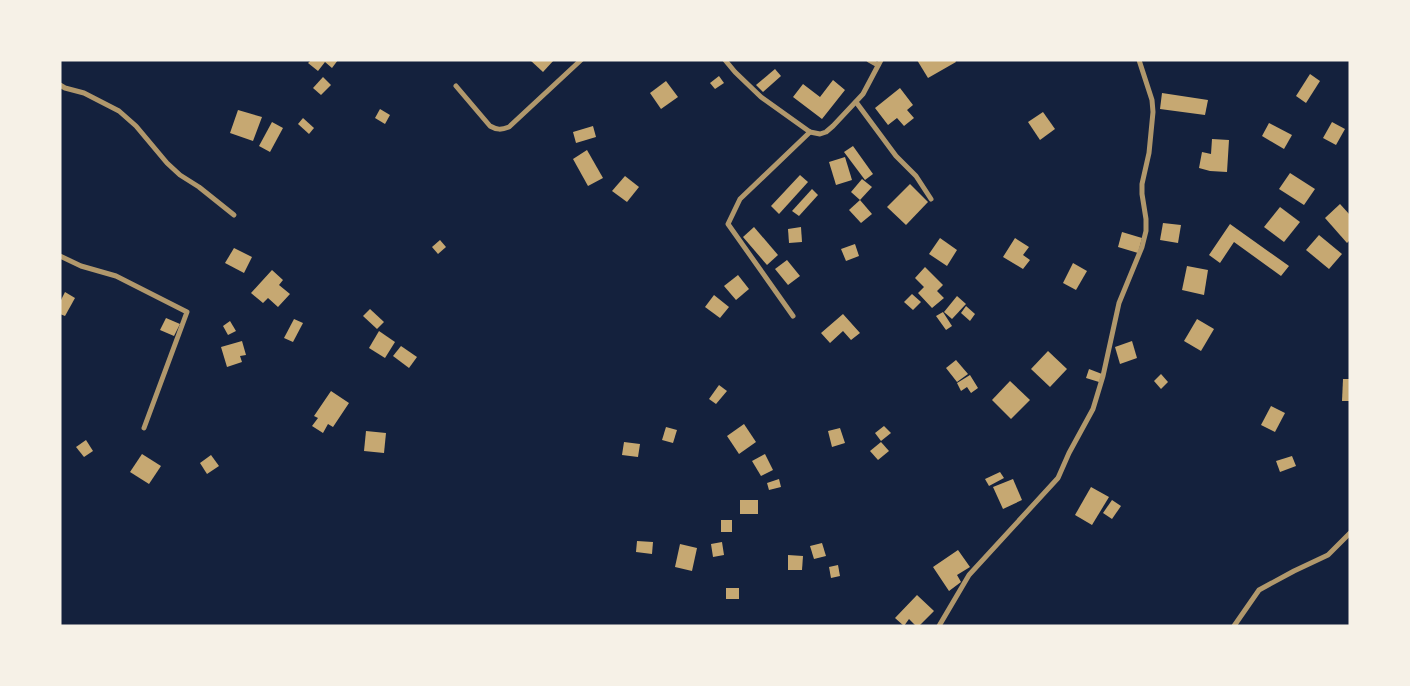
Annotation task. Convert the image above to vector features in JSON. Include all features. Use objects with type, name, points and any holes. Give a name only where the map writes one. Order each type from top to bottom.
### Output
[{"type":"street","points":[[456,86],[490,126],[502,130],[509,127],[581,60]]},
{"type":"street","points":[[725,60],[761,97],[810,132],[820,134],[826,132],[868,87],[880,63],[869,60]]},
{"type":"street","points":[[939,626],[969,575],[1058,478],[1093,409],[1103,376],[1119,303],[1142,247],[1146,231],[1142,183],[1149,153],[1153,112],[1152,100],[1139,60]]},
{"type":"street","points":[[60,85],[91,96],[119,111],[136,126],[180,175],[234,215]]},
{"type":"street","points":[[856,102],[896,156],[916,176],[931,199]]},
{"type":"street","points":[[793,316],[728,224],[740,199],[810,132]]},
{"type":"street","points":[[60,256],[81,266],[116,276],[187,312],[144,428]]},
{"type":"street","points":[[1234,626],[1259,590],[1328,555],[1350,534]]},
{"type":"building","points":[[311,60],[338,60],[332,68],[325,62],[318,71],[308,63]]},
{"type":"building","points":[[530,60],[554,60],[543,72]]},
{"type":"building","points":[[917,60],[955,60],[956,62],[928,78]]},
{"type":"building","points":[[775,69],[781,76],[763,92],[756,85]]},
{"type":"building","points":[[1310,74],[1320,81],[1306,103],[1296,96]]},
{"type":"building","points":[[719,76],[724,83],[715,89],[710,83]]},
{"type":"building","points":[[323,77],[331,85],[321,95],[313,88]]},
{"type":"building","points":[[833,80],[845,90],[822,119],[793,97],[803,84],[820,97]]},
{"type":"building","points":[[666,81],[678,97],[661,109],[650,93]]},
{"type":"building","points":[[900,88],[913,105],[907,110],[914,118],[904,126],[897,118],[888,125],[875,108]]},
{"type":"building","points":[[1162,93],[1208,100],[1205,115],[1160,109]]},
{"type":"building","points":[[380,109],[390,115],[385,124],[375,118]]},
{"type":"building","points":[[238,110],[262,117],[253,141],[230,133]]},
{"type":"building","points":[[1043,112],[1055,129],[1040,140],[1028,122]]},
{"type":"building","points":[[303,118],[314,128],[309,134],[298,124]]},
{"type":"building","points":[[272,122],[283,128],[270,152],[259,146]]},
{"type":"building","points":[[1332,122],[1345,129],[1336,145],[1323,138]]},
{"type":"building","points":[[1269,123],[1292,135],[1284,149],[1262,136]]},
{"type":"building","points":[[593,126],[596,137],[576,143],[573,132]]},
{"type":"building","points":[[1212,139],[1229,140],[1227,172],[1199,168],[1202,152],[1211,154]]},
{"type":"building","points":[[853,146],[873,174],[865,180],[844,152]]},
{"type":"building","points":[[587,150],[603,178],[588,186],[573,159]]},
{"type":"building","points":[[845,157],[852,180],[836,185],[829,162]]},
{"type":"building","points":[[1290,173],[1315,189],[1304,205],[1279,189]]},
{"type":"building","points":[[800,175],[808,182],[779,214],[771,206]]},
{"type":"building","points":[[625,176],[639,187],[627,202],[612,191]]},
{"type":"building","points":[[862,179],[872,187],[860,200],[851,192]]},
{"type":"building","points":[[910,184],[928,202],[906,225],[887,207]]},
{"type":"building","points":[[812,189],[818,195],[799,216],[792,211]]},
{"type":"building","points":[[860,200],[872,214],[861,223],[849,210]]},
{"type":"building","points":[[1340,204],[1350,215],[1350,240],[1347,243],[1325,218]]},
{"type":"building","points":[[1280,207],[1300,222],[1284,242],[1264,227]]},
{"type":"building","points":[[1163,223],[1181,225],[1178,243],[1160,240]]},
{"type":"building","points":[[1230,224],[1289,266],[1281,276],[1234,242],[1220,263],[1209,255]]},
{"type":"building","points":[[754,227],[778,255],[767,265],[743,237]]},
{"type":"building","points":[[801,227],[802,242],[789,243],[788,229]]},
{"type":"building","points":[[1122,232],[1142,238],[1138,253],[1118,247]]},
{"type":"building","points":[[1319,235],[1342,254],[1329,269],[1306,250]]},
{"type":"building","points":[[940,238],[957,250],[947,266],[929,254]]},
{"type":"building","points":[[1015,238],[1029,247],[1023,255],[1030,260],[1023,269],[1003,257]]},
{"type":"building","points":[[440,240],[446,247],[438,254],[432,247]]},
{"type":"building","points":[[855,244],[859,256],[846,261],[841,249]]},
{"type":"building","points":[[234,248],[252,257],[244,273],[225,263]]},
{"type":"building","points":[[787,260],[800,276],[788,285],[775,269]]},
{"type":"building","points":[[1073,263],[1087,271],[1076,290],[1063,283]]},
{"type":"building","points":[[1187,266],[1208,270],[1204,295],[1182,290]]},
{"type":"building","points":[[925,267],[943,285],[937,291],[944,298],[932,308],[918,293],[924,287],[915,278]]},
{"type":"building","points":[[272,270],[283,280],[279,285],[290,294],[278,307],[268,298],[263,303],[251,293]]},
{"type":"building","points":[[738,275],[749,289],[736,300],[724,286]]},
{"type":"building","points":[[65,292],[75,298],[65,316],[60,314],[60,302]]},
{"type":"building","points":[[912,294],[921,302],[913,310],[904,302]]},
{"type":"building","points":[[714,295],[729,307],[720,318],[705,307]]},
{"type":"building","points":[[957,296],[966,304],[952,319],[944,312]]},
{"type":"building","points":[[966,306],[975,314],[970,321],[961,313]]},
{"type":"building","points":[[370,309],[384,322],[377,329],[363,316]]},
{"type":"building","points":[[943,312],[952,326],[946,330],[936,316]]},
{"type":"building","points":[[843,314],[860,333],[851,340],[843,331],[830,343],[821,333]]},
{"type":"building","points":[[166,318],[180,324],[174,336],[160,330]]},
{"type":"building","points":[[294,319],[303,323],[293,342],[284,338]]},
{"type":"building","points":[[1197,319],[1214,329],[1201,351],[1184,341]]},
{"type":"building","points":[[230,321],[236,331],[228,335],[223,326]]},
{"type":"building","points":[[379,331],[395,342],[385,358],[369,348]]},
{"type":"building","points":[[242,341],[246,355],[240,356],[242,362],[227,367],[221,347]]},
{"type":"building","points":[[1132,341],[1137,358],[1120,364],[1115,347]]},
{"type":"building","points":[[401,346],[417,357],[409,368],[393,356]]},
{"type":"building","points":[[1048,351],[1067,369],[1050,387],[1031,369]]},
{"type":"building","points":[[956,360],[968,374],[957,382],[946,368]]},
{"type":"building","points":[[1089,369],[1102,374],[1099,382],[1086,378]]},
{"type":"building","points":[[1161,374],[1168,382],[1161,389],[1154,381]]},
{"type":"building","points":[[970,375],[978,388],[971,393],[967,387],[961,391],[957,383]]},
{"type":"building","points":[[1343,379],[1350,379],[1350,401],[1342,401]]},
{"type":"building","points":[[1010,381],[1030,400],[1011,419],[992,400]]},
{"type":"building","points":[[719,385],[727,391],[716,404],[709,399]]},
{"type":"building","points":[[331,391],[349,403],[333,427],[328,424],[323,433],[312,426],[318,418],[314,416]]},
{"type":"building","points":[[1271,406],[1285,413],[1275,432],[1261,425]]},
{"type":"building","points":[[744,424],[756,442],[739,454],[727,436]]},
{"type":"building","points":[[884,426],[891,433],[881,441],[875,433]]},
{"type":"building","points":[[666,427],[677,430],[673,443],[662,440]]},
{"type":"building","points":[[840,428],[845,443],[832,447],[828,431]]},
{"type":"building","points":[[366,431],[386,433],[384,453],[364,451]]},
{"type":"building","points":[[86,440],[93,451],[84,457],[76,447]]},
{"type":"building","points":[[624,442],[640,444],[638,457],[622,455]]},
{"type":"building","points":[[881,442],[889,451],[878,460],[870,451]]},
{"type":"building","points":[[142,454],[161,466],[149,484],[130,472]]},
{"type":"building","points":[[765,454],[773,470],[761,476],[752,461]]},
{"type":"building","points":[[211,455],[219,466],[207,474],[200,463]]},
{"type":"building","points":[[1292,456],[1296,466],[1280,472],[1276,461]]},
{"type":"building","points":[[1000,472],[1004,478],[989,486],[985,479]]},
{"type":"building","points":[[779,479],[781,487],[769,490],[767,483]]},
{"type":"building","points":[[1013,479],[1022,500],[1003,509],[993,487]]},
{"type":"building","points":[[1091,487],[1109,497],[1092,525],[1075,515]]},
{"type":"building","points":[[740,500],[758,500],[758,514],[740,514]]},
{"type":"building","points":[[1112,500],[1121,506],[1112,519],[1103,513]]},
{"type":"building","points":[[721,520],[732,520],[732,532],[721,532]]},
{"type":"building","points":[[637,541],[653,542],[652,554],[636,552]]},
{"type":"building","points":[[722,542],[724,555],[713,557],[711,544]]},
{"type":"building","points":[[822,543],[826,556],[814,559],[810,546]]},
{"type":"building","points":[[680,544],[697,548],[692,571],[675,567]]},
{"type":"building","points":[[958,550],[970,567],[957,575],[961,582],[949,591],[933,567]]},
{"type":"building","points":[[788,555],[803,556],[802,570],[788,570]]},
{"type":"building","points":[[838,565],[840,576],[831,578],[829,567]]},
{"type":"building","points":[[726,588],[739,588],[739,599],[726,599]]},
{"type":"building","points":[[917,595],[934,611],[919,626],[909,619],[904,626],[895,618]]}]
